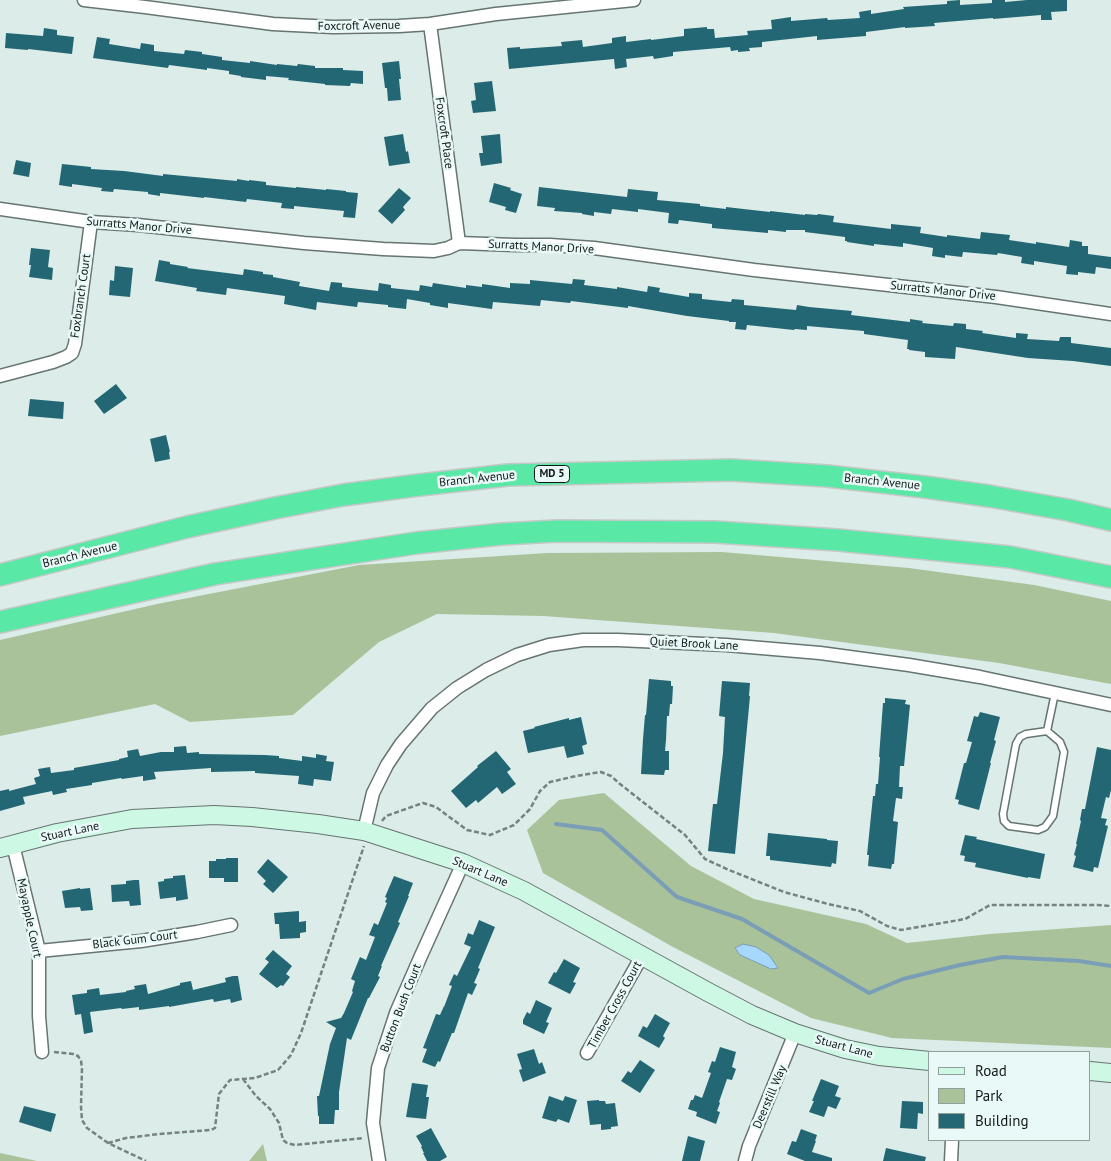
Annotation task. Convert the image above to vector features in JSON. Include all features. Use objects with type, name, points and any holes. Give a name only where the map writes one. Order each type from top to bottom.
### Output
[{"type":"highway","name":"Branch Avenue","points":[[0,575],[187,527],[275,508],[343,495],[508,476],[731,470],[827,476],[989,496],[1068,510],[1111,520]]},
{"type":"highway","points":[[0,622],[215,574],[416,543],[502,534],[557,531],[715,532],[838,540],[1010,557],[1111,577]]},
{"type":"street","name":"Foxcroft Avenue","points":[[84,0],[273,24],[370,27],[430,24],[496,14],[634,0]]},
{"type":"street","name":"Foxcroft Place","points":[[430,24],[459,243]]},
{"type":"street","name":"Surratts Manor Drive","points":[[0,209],[91,222],[138,225],[304,243],[408,251],[434,251],[459,243],[594,248],[745,269],[996,297],[1111,314]]},
{"type":"street","name":"Foxbranch Court","points":[[0,376],[66,358],[72,353],[75,344],[91,222]]},
{"type":"street","name":"Quiet Brook Lane","points":[[364,831],[373,793],[387,765],[401,744],[432,708],[457,688],[486,670],[517,655],[549,645],[583,640],[618,640],[726,645],[820,653],[980,677],[1111,705]]},
{"type":"street","name":"Stuart Lane","points":[[6,847],[57,833],[132,819],[214,814],[252,816],[364,831],[463,863],[524,891],[752,1015],[795,1033],[844,1049],[879,1056],[928,1061]]},
{"type":"street","name":"Mayapple Court","points":[[6,847],[39,951],[39,1016],[42,1052]]},
{"type":"street","name":"Button Bush Court","points":[[378,1161],[373,1123],[378,1068],[396,1014],[463,863]]},
{"type":"street","name":"Black Gum Court","points":[[39,951],[141,941],[231,925]]},
{"type":"street","name":"Timber Cross Court","points":[[587,1053],[642,956]]},
{"type":"street","name":"Deerstill Way","points":[[745,1161],[755,1131],[795,1033]]},
{"type":"street","points":[[1091,1071],[1111,1073]]},
{"type":"street","points":[[951,1161],[952,1141]]},
{"type":"lane","points":[[1047,731],[1054,693]]},
{"type":"lane","points":[[1047,731],[1060,742],[1064,752],[1052,816],[1045,827],[1038,830],[1009,826],[1004,821],[1003,814],[1016,744],[1020,737],[1026,734],[1047,731]]},
{"type":"path","points":[[42,1052],[68,1053],[78,1056],[82,1061],[82,1120],[87,1128],[108,1143],[146,1161]]},
{"type":"path","points":[[243,1079],[256,1096],[270,1109],[279,1123],[283,1140],[287,1143],[295,1145],[375,1137]]},
{"type":"green space","points":[[722,552],[909,568],[1034,585],[1111,601],[1111,684],[999,663],[774,633],[543,616],[437,614],[379,642],[293,715],[190,722],[155,704],[0,736],[0,640],[157,604],[359,565],[547,553]]},
{"type":"green space","points":[[604,793],[691,866],[754,899],[866,924],[907,943],[990,934],[1111,925],[1111,1048],[892,1038],[811,1018],[673,947],[543,873],[527,830],[559,800]]},
{"type":"green space","points":[[263,1144],[267,1161],[249,1161]]},
{"type":"green space","points":[[0,1153],[37,1161],[0,1161]]},
{"type":"water","points":[[743,944],[756,947],[769,955],[778,968],[771,969],[740,955],[735,948]]},
{"type":"building","points":[[960,0],[960,5],[992,3],[992,0],[1005,0],[1005,2],[1067,0],[1067,11],[1051,12],[1052,20],[1041,20],[1041,15],[993,18],[934,23],[935,26],[905,27],[866,32],[866,36],[817,40],[817,36],[762,42],[762,47],[749,48],[750,51],[731,51],[730,47],[673,52],[673,56],[654,59],[653,56],[626,59],[627,67],[615,69],[614,59],[509,69],[507,48],[562,46],[561,42],[582,40],[583,47],[612,43],[612,38],[626,36],[626,42],[651,40],[684,36],[684,29],[707,27],[707,29],[714,29],[715,38],[748,35],[747,31],[772,29],[771,20],[791,17],[791,21],[860,18],[859,12],[871,10],[871,14],[904,9],[903,7],[947,4],[947,1]]},
{"type":"building","points":[[44,28],[57,30],[57,35],[74,37],[72,54],[5,48],[6,33],[43,36]]},
{"type":"building","points":[[97,37],[110,39],[109,44],[140,49],[141,43],[154,45],[154,51],[184,54],[185,50],[202,52],[202,54],[222,57],[222,60],[250,63],[250,61],[277,65],[297,66],[298,64],[315,66],[315,68],[343,68],[343,70],[363,71],[363,84],[351,83],[350,86],[325,85],[266,76],[266,80],[241,77],[229,74],[229,71],[207,68],[207,70],[169,65],[168,68],[93,58]]},
{"type":"building","points":[[399,61],[401,100],[388,101],[382,63]]},
{"type":"building","points":[[492,81],[496,111],[473,113],[471,101],[476,100],[474,83]]},
{"type":"building","points":[[403,134],[410,163],[389,166],[384,137]]},
{"type":"building","points":[[500,134],[502,163],[481,166],[479,153],[483,153],[481,136]]},
{"type":"building","points":[[16,160],[31,163],[29,177],[13,174]]},
{"type":"building","points":[[62,164],[91,167],[91,169],[163,176],[163,174],[237,181],[237,179],[249,180],[266,182],[266,185],[358,193],[355,218],[343,217],[344,211],[294,206],[294,209],[281,208],[282,203],[247,199],[246,202],[160,193],[160,196],[148,194],[148,192],[114,189],[113,192],[101,191],[102,188],[72,184],[72,187],[59,185]]},
{"type":"building","points":[[494,183],[511,188],[510,190],[522,194],[516,213],[505,210],[506,207],[489,202]]},
{"type":"building","points":[[539,187],[627,197],[628,189],[658,192],[657,200],[700,204],[700,206],[726,209],[726,207],[805,215],[818,214],[834,216],[833,222],[891,229],[891,224],[921,227],[920,233],[947,237],[947,235],[980,239],[981,232],[1010,235],[1009,240],[1069,247],[1070,240],[1082,242],[1082,246],[1088,246],[1088,254],[1111,257],[1111,269],[1096,267],[1095,274],[1078,272],[1078,275],[1066,274],[1067,266],[1034,261],[1034,265],[1021,263],[1022,257],[998,253],[997,255],[963,252],[962,257],[945,255],[945,258],[932,256],[933,248],[903,243],[903,247],[874,244],[874,246],[847,242],[845,237],[805,232],[805,230],[786,230],[786,232],[768,230],[768,233],[712,228],[712,224],[679,220],[678,224],[668,223],[669,213],[638,209],[638,212],[612,209],[611,214],[594,212],[594,216],[554,211],[555,208],[537,206]]},
{"type":"building","points":[[399,188],[411,198],[403,207],[405,210],[392,224],[378,211]]},
{"type":"building","points":[[31,248],[50,250],[48,267],[53,268],[52,280],[29,277]]},
{"type":"building","points":[[159,260],[187,268],[243,275],[244,269],[263,272],[263,274],[273,275],[273,277],[300,282],[299,286],[329,291],[331,282],[342,283],[342,287],[378,291],[379,283],[391,285],[391,288],[419,291],[420,285],[432,287],[433,283],[466,288],[466,285],[482,287],[482,284],[510,288],[510,283],[530,284],[530,280],[572,284],[573,279],[585,280],[584,285],[617,289],[617,287],[647,292],[648,286],[660,288],[659,292],[689,297],[689,293],[702,294],[702,299],[731,302],[732,299],[744,300],[744,305],[796,310],[797,305],[852,311],[851,315],[910,322],[910,319],[923,321],[922,323],[953,326],[954,323],[966,324],[966,329],[1016,338],[1016,333],[1028,334],[1027,339],[1059,341],[1060,337],[1071,337],[1071,343],[1111,348],[1111,366],[1028,358],[956,347],[955,359],[925,357],[925,352],[907,349],[908,340],[864,334],[864,331],[807,326],[807,330],[794,330],[747,325],[746,330],[735,329],[736,322],[628,306],[628,308],[571,301],[570,303],[541,300],[540,306],[493,302],[492,309],[448,303],[448,308],[407,299],[406,309],[358,302],[357,307],[317,302],[316,310],[284,304],[285,296],[227,288],[226,295],[196,291],[197,288],[155,281]]},
{"type":"building","points":[[115,266],[133,268],[130,297],[109,295],[110,280],[114,281]]},
{"type":"building","points":[[116,384],[127,398],[104,414],[94,401]]},
{"type":"building","points":[[30,399],[64,402],[63,419],[28,416]]},
{"type":"building","points":[[166,435],[170,459],[155,462],[150,439]]},
{"type":"building","points":[[649,679],[671,681],[671,686],[673,686],[672,704],[670,704],[669,716],[667,716],[665,751],[669,751],[669,770],[665,770],[664,775],[641,774]]},
{"type":"building","points":[[722,681],[750,683],[735,854],[708,851],[713,804],[717,804],[723,753],[725,717],[719,716]]},
{"type":"building","points":[[885,698],[906,700],[905,704],[910,705],[904,766],[900,766],[899,787],[903,787],[902,799],[896,798],[893,821],[898,822],[894,864],[892,864],[891,869],[868,866],[869,855],[867,855],[873,796],[875,796],[876,784],[878,784],[883,703],[885,703]]},
{"type":"building","points":[[980,712],[1000,717],[979,810],[958,804],[959,800],[955,799],[964,763],[966,763],[972,742],[967,741],[974,716],[978,717]]},
{"type":"building","points":[[581,717],[587,744],[582,746],[584,754],[567,758],[564,746],[528,753],[523,731],[569,718],[569,720]]},
{"type":"building","points":[[186,746],[187,753],[199,752],[199,754],[265,755],[302,761],[302,756],[316,758],[316,754],[327,756],[326,761],[334,762],[331,781],[314,779],[313,786],[298,784],[299,776],[255,773],[255,771],[211,772],[211,768],[154,772],[156,779],[143,781],[143,776],[121,778],[66,789],[67,792],[53,795],[52,791],[23,797],[25,804],[0,811],[0,791],[9,789],[9,791],[36,784],[34,778],[40,776],[38,769],[50,767],[51,773],[74,770],[74,768],[128,757],[127,751],[138,749],[140,756],[161,752],[174,752],[174,747]]},
{"type":"building","points":[[1097,747],[1111,750],[1111,790],[1109,798],[1106,797],[1101,818],[1107,819],[1105,825],[1108,826],[1098,868],[1094,867],[1093,872],[1073,867],[1082,809],[1085,809]]},
{"type":"building","points":[[496,751],[511,769],[507,772],[516,784],[502,794],[497,787],[478,803],[476,800],[466,808],[451,791]]},
{"type":"building","points":[[768,833],[838,841],[836,864],[832,863],[831,867],[770,860],[770,856],[766,856]]},
{"type":"building","points":[[965,835],[1045,854],[1040,879],[975,867],[976,863],[964,861],[965,856],[960,855]]},
{"type":"building","points":[[238,858],[238,882],[224,882],[224,878],[209,878],[209,861]]},
{"type":"building","points":[[268,859],[288,877],[273,893],[263,884],[266,881],[257,872]]},
{"type":"building","points":[[185,875],[188,899],[176,901],[176,897],[160,899],[158,882],[173,878],[173,876]]},
{"type":"building","points":[[394,876],[413,883],[398,922],[400,923],[381,966],[378,976],[380,977],[368,998],[351,1040],[347,1038],[339,1092],[339,1110],[335,1110],[334,1124],[319,1124],[317,1096],[319,1096],[330,1044],[336,1028],[326,1022],[341,1018],[344,1013],[353,992],[355,981],[351,979],[360,957],[366,960],[375,937],[369,935],[374,923],[378,925],[387,903],[385,902],[387,898],[385,897]]},
{"type":"building","points":[[139,880],[141,905],[130,906],[129,901],[112,902],[111,885],[126,884],[126,881]]},
{"type":"building","points":[[90,888],[93,910],[81,911],[80,907],[65,908],[62,891]]},
{"type":"building","points":[[299,911],[299,922],[306,921],[306,932],[300,933],[300,938],[280,939],[279,924],[275,924],[274,913]]},
{"type":"building","points":[[479,920],[495,927],[478,968],[480,969],[474,983],[477,984],[472,995],[468,993],[454,1033],[452,1033],[440,1062],[438,1061],[435,1067],[422,1062],[427,1049],[423,1048],[436,1014],[440,1015],[444,1007],[452,986],[449,985],[454,974],[457,976],[471,947],[464,944],[468,933],[473,935]]},
{"type":"building","points":[[273,950],[292,966],[286,974],[290,977],[283,986],[281,985],[277,988],[259,974],[269,962],[265,959]]},
{"type":"building","points":[[564,959],[580,968],[573,982],[576,983],[570,994],[548,983]]},
{"type":"building","points":[[238,976],[242,1000],[231,1003],[230,999],[214,1002],[213,999],[169,1007],[139,1010],[139,1007],[121,1008],[90,1012],[93,1032],[84,1034],[81,1014],[75,1015],[72,995],[87,993],[87,990],[99,988],[100,995],[126,992],[135,989],[134,986],[146,984],[148,994],[191,981],[193,990],[226,982],[225,978]]},
{"type":"building","points":[[536,1000],[552,1008],[546,1022],[549,1023],[544,1034],[523,1024],[527,1012],[530,1014]]},
{"type":"building","points":[[655,1014],[670,1023],[659,1048],[638,1036],[643,1026],[647,1028]]},
{"type":"building","points":[[720,1047],[736,1052],[732,1067],[736,1069],[732,1080],[727,1079],[719,1102],[717,1111],[720,1112],[716,1124],[696,1116],[697,1112],[688,1109],[695,1095],[702,1098],[711,1073],[708,1072],[712,1061],[715,1062]]},
{"type":"building","points":[[534,1049],[539,1064],[542,1062],[546,1073],[523,1082],[519,1070],[522,1069],[517,1054]]},
{"type":"building","points":[[640,1060],[655,1070],[640,1093],[621,1081],[628,1071],[631,1073]]},
{"type":"building","points":[[821,1079],[839,1086],[835,1096],[841,1098],[836,1109],[828,1106],[824,1117],[809,1112]]},
{"type":"building","points":[[412,1083],[428,1085],[426,1097],[429,1097],[426,1119],[406,1117]]},
{"type":"building","points":[[549,1096],[563,1101],[565,1096],[577,1100],[569,1123],[558,1119],[556,1122],[542,1118]]},
{"type":"building","points":[[587,1101],[605,1101],[606,1104],[615,1103],[618,1126],[601,1130],[601,1124],[590,1125]]},
{"type":"building","points":[[902,1101],[923,1102],[923,1114],[918,1113],[917,1129],[900,1128]]},
{"type":"building","points":[[24,1106],[56,1114],[51,1132],[19,1122]]},
{"type":"building","points":[[431,1128],[447,1157],[440,1161],[427,1161],[416,1136]]},
{"type":"building","points":[[801,1129],[817,1135],[812,1152],[832,1158],[832,1161],[805,1161],[787,1154],[792,1141],[796,1142]]},
{"type":"building","points":[[688,1136],[705,1141],[700,1161],[682,1161]]},
{"type":"building","points":[[886,1148],[926,1157],[925,1161],[883,1161]]},
{"type":"waterway","points":[[556,824],[602,830],[677,897],[742,919],[869,993],[903,979],[1003,957],[1079,961],[1111,966]]}]
